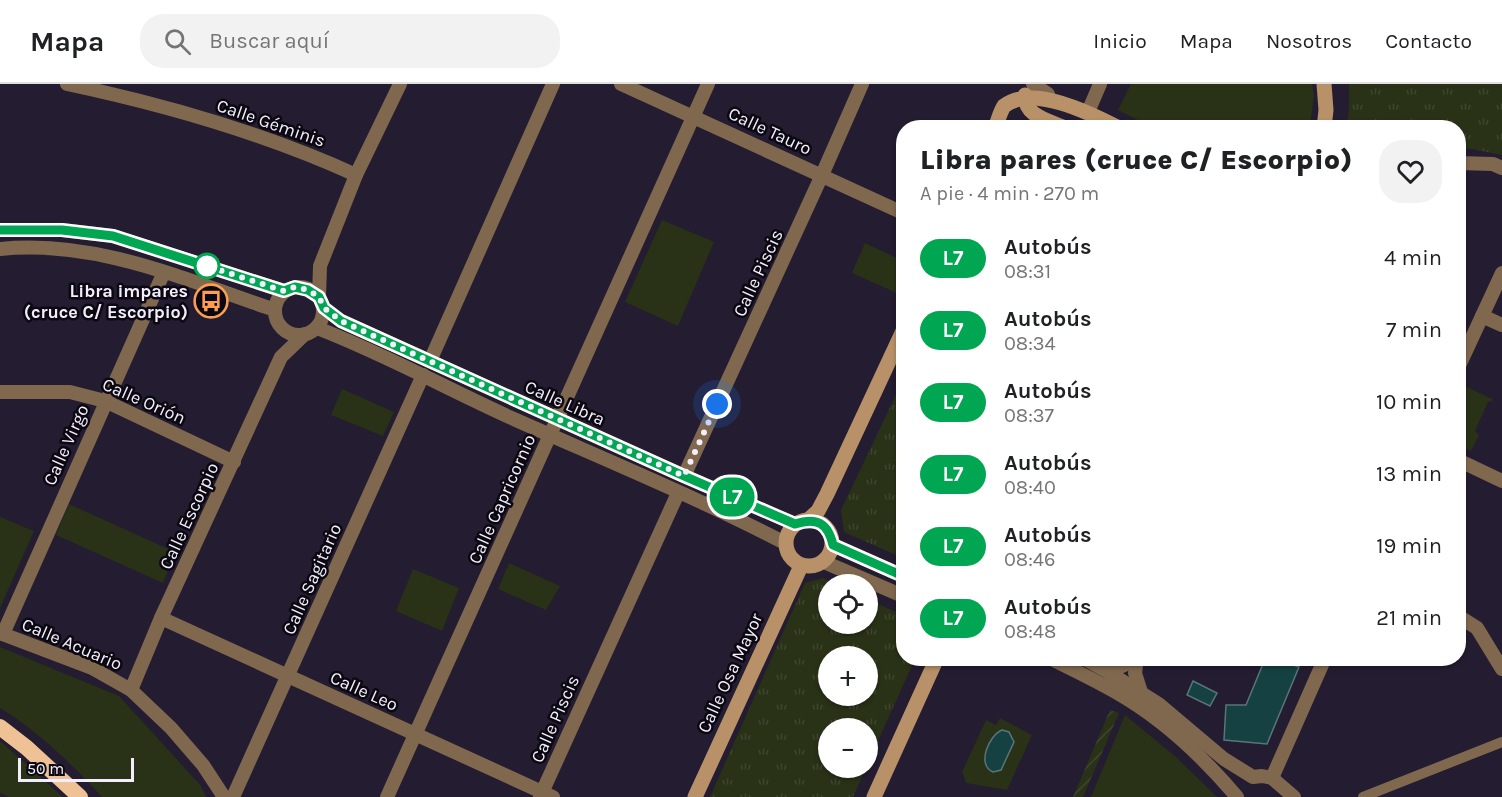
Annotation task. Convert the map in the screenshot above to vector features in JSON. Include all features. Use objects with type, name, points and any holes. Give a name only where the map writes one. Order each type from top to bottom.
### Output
[{"type":"highway","points":[[0,728],[27,748],[80,797]]},
{"type":"main road","points":[[1324,84],[1325,120]]},
{"type":"main road","points":[[1029,90],[1025,104],[1034,114],[1047,120]]},
{"type":"main road","points":[[998,120],[1003,108],[1010,101],[1029,90],[1048,94],[1104,120]]},
{"type":"main road","points":[[802,522],[821,523],[830,532],[833,545],[830,555],[824,562],[815,566],[801,566],[790,557],[785,543],[789,530],[818,511],[896,346]]},
{"type":"main road","name":"Calle Osa Mayor","points":[[695,797],[801,566]]},
{"type":"main road","points":[[874,797],[934,666]]},
{"type":"street","name":"Calle Géminis","points":[[67,84],[137,99],[227,126],[328,162],[357,175]]},
{"type":"street","points":[[0,249],[63,248],[110,256],[164,272],[277,317],[290,333],[311,331],[323,319],[320,266],[357,175],[400,84]]},
{"type":"street","points":[[430,361],[553,84]]},
{"type":"street","name":"Calle Tauro","points":[[621,84],[896,210]]},
{"type":"street","name":"Calle Capricornio","points":[[387,797],[708,84]]},
{"type":"street","name":"Calle Piscis","points":[[684,476],[862,84]]},
{"type":"street","points":[[1088,112],[1100,84]]},
{"type":"street","points":[[1466,163],[1493,164],[1502,168]]},
{"type":"street","points":[[0,230],[62,230],[113,236],[289,289],[308,290],[321,302]]},
{"type":"street","points":[[277,317],[277,302],[289,289],[320,266]]},
{"type":"street","name":"Calle Virgo","points":[[1,634],[164,272]]},
{"type":"street","points":[[1466,351],[1502,273]]},
{"type":"street","name":"Calle Libra","points":[[321,302],[341,321],[684,476],[802,522]]},
{"type":"street","points":[[1482,316],[1502,325]]},
{"type":"street","name":"Calle Escorpio","points":[[277,317],[281,357]]},
{"type":"street","name":"Calle Libra","points":[[311,331],[423,375],[785,543]]},
{"type":"street","name":"Calle Escorpio","points":[[131,690],[161,618],[281,357],[311,331]]},
{"type":"street","name":"Calle Sagitario","points":[[233,797],[423,375]]},
{"type":"street","name":"Calle Orión","points":[[0,392],[70,392],[105,401],[234,462]]},
{"type":"street","points":[[1466,464],[1502,481]]},
{"type":"street","name":"Calle Piscis","points":[[545,795],[678,493]]},
{"type":"street","points":[[833,545],[896,573]]},
{"type":"street","points":[[824,562],[896,593]]},
{"type":"street","name":"Calle Leo","points":[[161,618],[545,795]]},
{"type":"street","points":[[1466,621],[1477,628],[1502,669]]},
{"type":"street","name":"Calle Acuario","points":[[1,634],[92,668],[131,690],[171,728],[203,765],[224,797]]},
{"type":"street","points":[[1065,666],[1121,695],[1157,721],[1187,746],[1237,797]]},
{"type":"street","points":[[1097,666],[1141,692],[1196,734],[1224,759],[1253,777]]},
{"type":"street","points":[[1108,672],[1122,666]]},
{"type":"street","points":[[1136,666],[1135,673],[1141,692]]},
{"type":"street","points":[[1272,778],[1321,666]]},
{"type":"street","points":[[1363,797],[1502,742]]},
{"type":"street","points":[[1226,785],[1241,778],[1262,776],[1272,778],[1294,797]]},
{"type":"green space","points":[[1131,84],[1312,84],[1314,95],[1311,120],[1138,120],[1118,110]]},
{"type":"green space","points":[[1349,84],[1502,84],[1502,155],[1466,149],[1466,120],[1348,120]]},
{"type":"green space","points":[[662,220],[714,242],[678,326],[625,302]]},
{"type":"green space","points":[[865,243],[896,258],[896,293],[852,273]]},
{"type":"green space","points":[[1467,387],[1494,400],[1488,402],[1475,431],[1479,435],[1471,451],[1466,449]]},
{"type":"green space","points":[[342,389],[394,412],[383,436],[331,415]]},
{"type":"green space","points":[[896,395],[896,555],[844,532],[841,510]]},
{"type":"green space","points":[[69,504],[175,552],[163,583],[56,535]]},
{"type":"green space","points":[[0,517],[34,531],[0,608]]},
{"type":"green space","points":[[509,563],[560,586],[546,610],[498,589]]},
{"type":"green space","points":[[413,569],[459,588],[442,631],[396,611]]},
{"type":"green space","points":[[818,579],[818,634],[878,634],[878,604],[896,612],[896,666],[912,666],[878,741],[878,718],[818,718],[818,778],[862,778],[853,797],[710,797],[805,583]]},
{"type":"green space","points":[[0,647],[119,696],[201,786],[206,797],[102,797],[54,749],[0,708]]},
{"type":"green space","points":[[1110,710],[1119,713],[1083,797],[1073,797]]},
{"type":"green space","points":[[1125,715],[1176,757],[1217,797],[1091,797]]},
{"type":"green space","points":[[1000,718],[1032,735],[1007,790],[966,783],[962,772],[986,720],[996,725]]},
{"type":"green space","points":[[0,741],[63,797],[9,797],[0,793]]},
{"type":"shaded area","points":[[1262,666],[1299,667],[1267,744],[1224,740],[1226,705],[1246,705]]},
{"type":"shaded area","points":[[1193,681],[1217,693],[1210,706],[1187,695]]},
{"type":"shaded area","points":[[1002,730],[1009,732],[1014,742],[1001,770],[993,772],[985,763],[986,750],[997,733]]},
{"type":"bus line","name":"L7","points":[[0,230],[62,230],[113,236],[284,291],[295,287],[308,290],[319,297],[324,308],[341,321],[795,524],[808,520],[821,523],[830,532],[833,545],[896,573]]},
{"type":"place","name":"Libra impares (cruce C/ Escorpio)","points":[[211,301]]},
{"type":"route","points":[[207,266],[204,265],[284,291],[295,287],[308,290],[319,297],[324,308],[341,321],[684,476],[717,404]]}]
